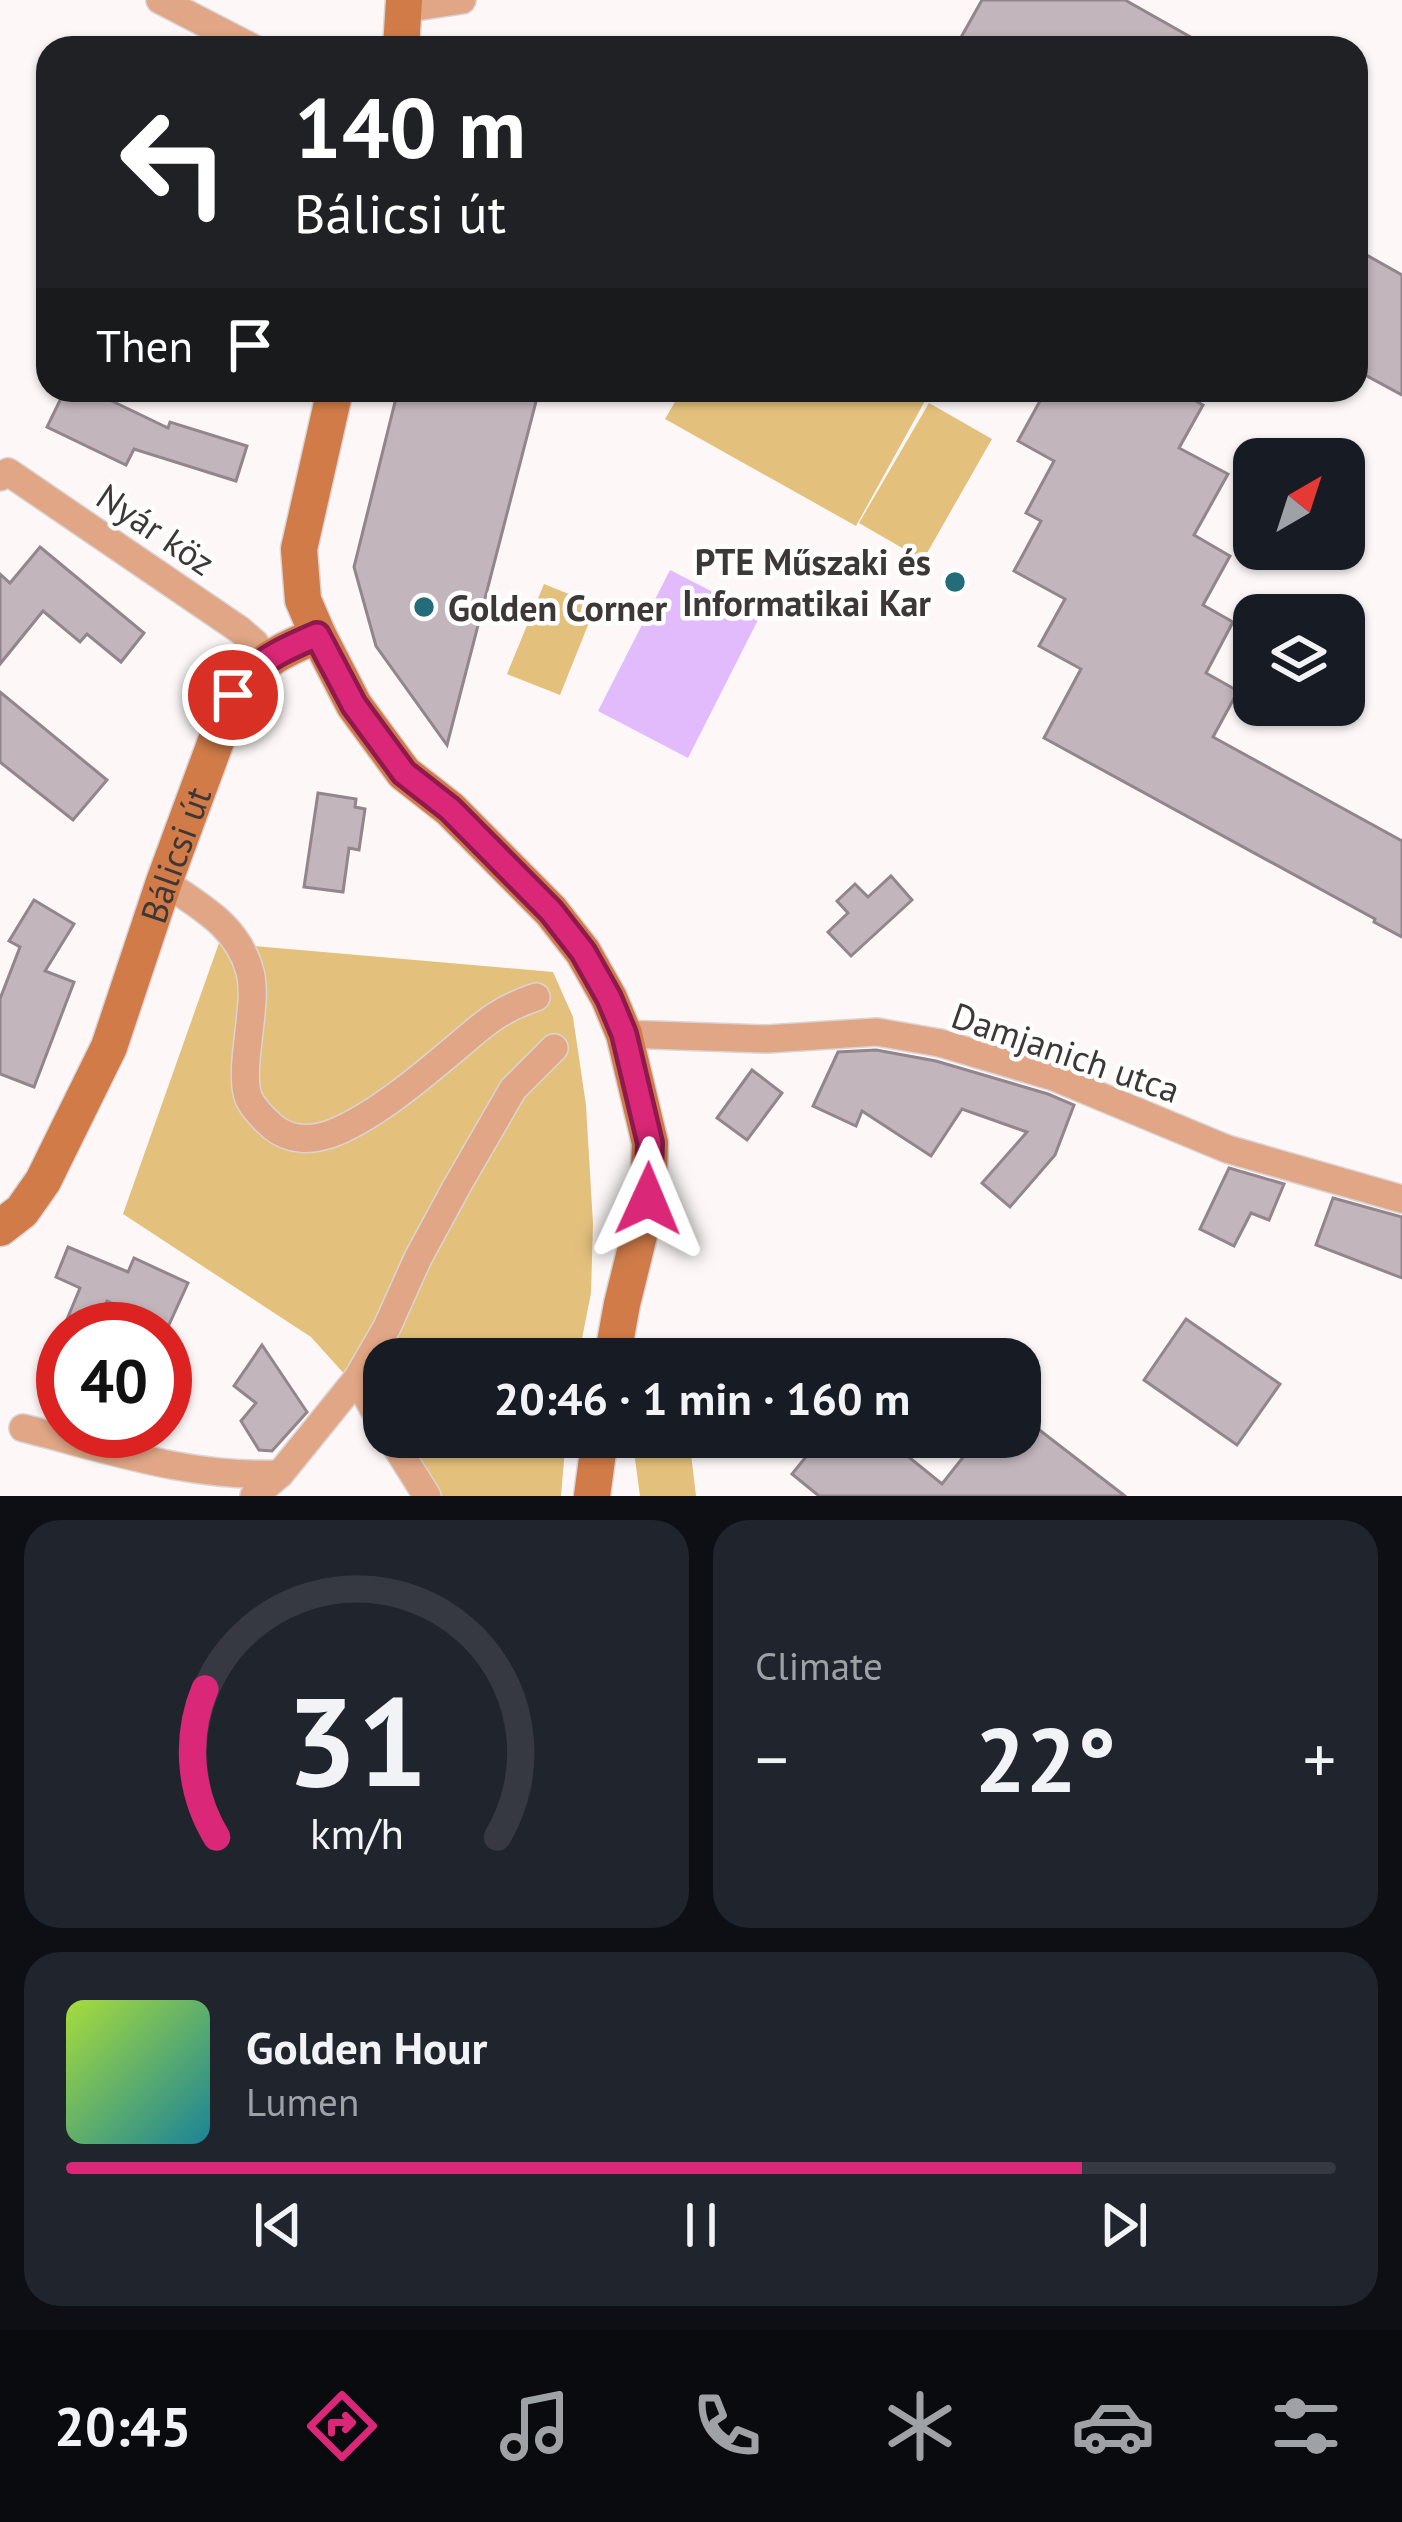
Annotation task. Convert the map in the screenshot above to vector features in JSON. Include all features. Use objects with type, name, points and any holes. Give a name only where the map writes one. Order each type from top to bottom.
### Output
[{"type":"street","points":[[160,0],[230,36]]},
{"type":"street","points":[[402,36],[404,4],[462,0]]},
{"type":"street","points":[[331,402],[299,549],[303,600],[317,635],[354,705],[404,773],[450,809],[551,911],[583,952],[624,1034],[647,1121],[650,1162],[648,1199],[616,1338]]},
{"type":"street","name":"Nyár köz","points":[[0,477],[8,472],[240,630],[264,659]]},
{"type":"street","name":"Bálicsi út","points":[[0,1228],[22,1211],[43,1181],[109,1047],[233,695],[264,659],[317,635]]},
{"type":"street","points":[[164,882],[216,916],[236,937],[252,975],[248,1098],[282,1134],[306,1140],[350,1125],[507,1006],[536,997]]},
{"type":"street","name":"Damjanich utca","points":[[624,1034],[767,1039],[877,1032],[940,1043],[1054,1077],[1227,1149],[1402,1198]]},
{"type":"street","points":[[254,1496],[280,1474],[357,1379],[418,1258],[513,1089],[554,1048]]},
{"type":"street","points":[[357,1379],[363,1390]]},
{"type":"street","points":[[23,1428],[190,1471],[280,1474]]},
{"type":"street","points":[[404,1458],[428,1496]]},
{"type":"street","points":[[592,1496],[597,1458]]},
{"type":"shaded area","points":[[675,402],[924,402],[856,526],[665,419]]},
{"type":"shaded area","points":[[929,403],[992,439],[923,560],[859,523]]},
{"type":"shaded area","points":[[670,570],[760,616],[688,758],[598,711]]},
{"type":"shaded area","points":[[544,584],[596,605],[560,695],[507,674]]},
{"type":"shaded area","points":[[219,943],[553,972],[573,1017],[586,1105],[593,1224],[591,1293],[582,1338],[363,1338],[363,1395],[311,1337],[123,1214]]},
{"type":"shaded area","points":[[411,1458],[564,1458],[561,1496],[435,1496]]},
{"type":"shaded area","points":[[635,1458],[691,1458],[696,1496],[640,1496]]},
{"type":"building","points":[[982,0],[1125,0],[1189,36],[962,36]]},
{"type":"building","points":[[1368,256],[1402,275],[1402,395],[1368,377]]},
{"type":"building","points":[[59,402],[114,402],[168,428],[170,422],[247,446],[236,481],[134,449],[126,465],[47,427]]},
{"type":"building","name":"Golden Corner","points":[[395,402],[536,402],[447,745],[376,646],[354,567]]},
{"type":"building","name":"PTE Műszaki és Informatikai Kar","points":[[1039,402],[1203,405],[1179,448],[1228,474],[1194,535],[1230,556],[1203,605],[1233,622],[1206,673],[1233,688],[1233,700],[1213,737],[1402,841],[1402,937],[1044,738],[1081,669],[1039,646],[1065,599],[1014,571],[1041,521],[1026,513],[1054,461],[1018,441]]},
{"type":"building","points":[[40,547],[144,633],[121,662],[87,634],[80,642],[43,611],[0,664],[0,574],[10,583]]},
{"type":"building","points":[[0,692],[107,780],[73,820],[0,762]]},
{"type":"building","points":[[318,793],[356,799],[355,807],[365,809],[359,850],[349,848],[343,892],[304,887]]},
{"type":"building","points":[[891,876],[912,900],[851,956],[828,932],[848,913],[837,901],[855,884],[868,897]]},
{"type":"building","points":[[34,900],[74,924],[45,971],[74,982],[34,1087],[0,1074],[0,999],[20,947],[9,941]]},
{"type":"building","points":[[876,1050],[936,1061],[1074,1105],[1055,1155],[1010,1207],[982,1183],[1027,1132],[962,1109],[931,1156],[862,1111],[856,1126],[813,1106],[838,1052]]},
{"type":"building","points":[[752,1070],[782,1093],[747,1140],[717,1118]]},
{"type":"building","points":[[1229,1168],[1284,1184],[1269,1220],[1251,1213],[1234,1246],[1200,1229]]},
{"type":"building","points":[[1333,1198],[1402,1217],[1402,1278],[1316,1245]]},
{"type":"building","points":[[68,1247],[128,1272],[134,1258],[188,1283],[179,1302],[74,1302],[80,1288],[56,1277]]},
{"type":"building","points":[[1186,1319],[1280,1384],[1237,1445],[1144,1380]]},
{"type":"building","points":[[262,1345],[307,1412],[272,1451],[259,1450],[241,1421],[256,1403],[234,1386]]},
{"type":"building","points":[[1041,1431],[1125,1496],[819,1496],[792,1474],[805,1458],[910,1458],[942,1484],[962,1458],[1041,1458]]},
{"type":"place","name":"PTE Műszaki és Informatikai Kar","points":[[955,582]]},
{"type":"place","name":"Golden Corner","points":[[424,607]]},
{"type":"route","points":[[233,695],[264,659],[317,635],[354,705],[404,773],[450,809],[551,911],[583,952],[624,1034],[647,1121],[648,1199]]}]
